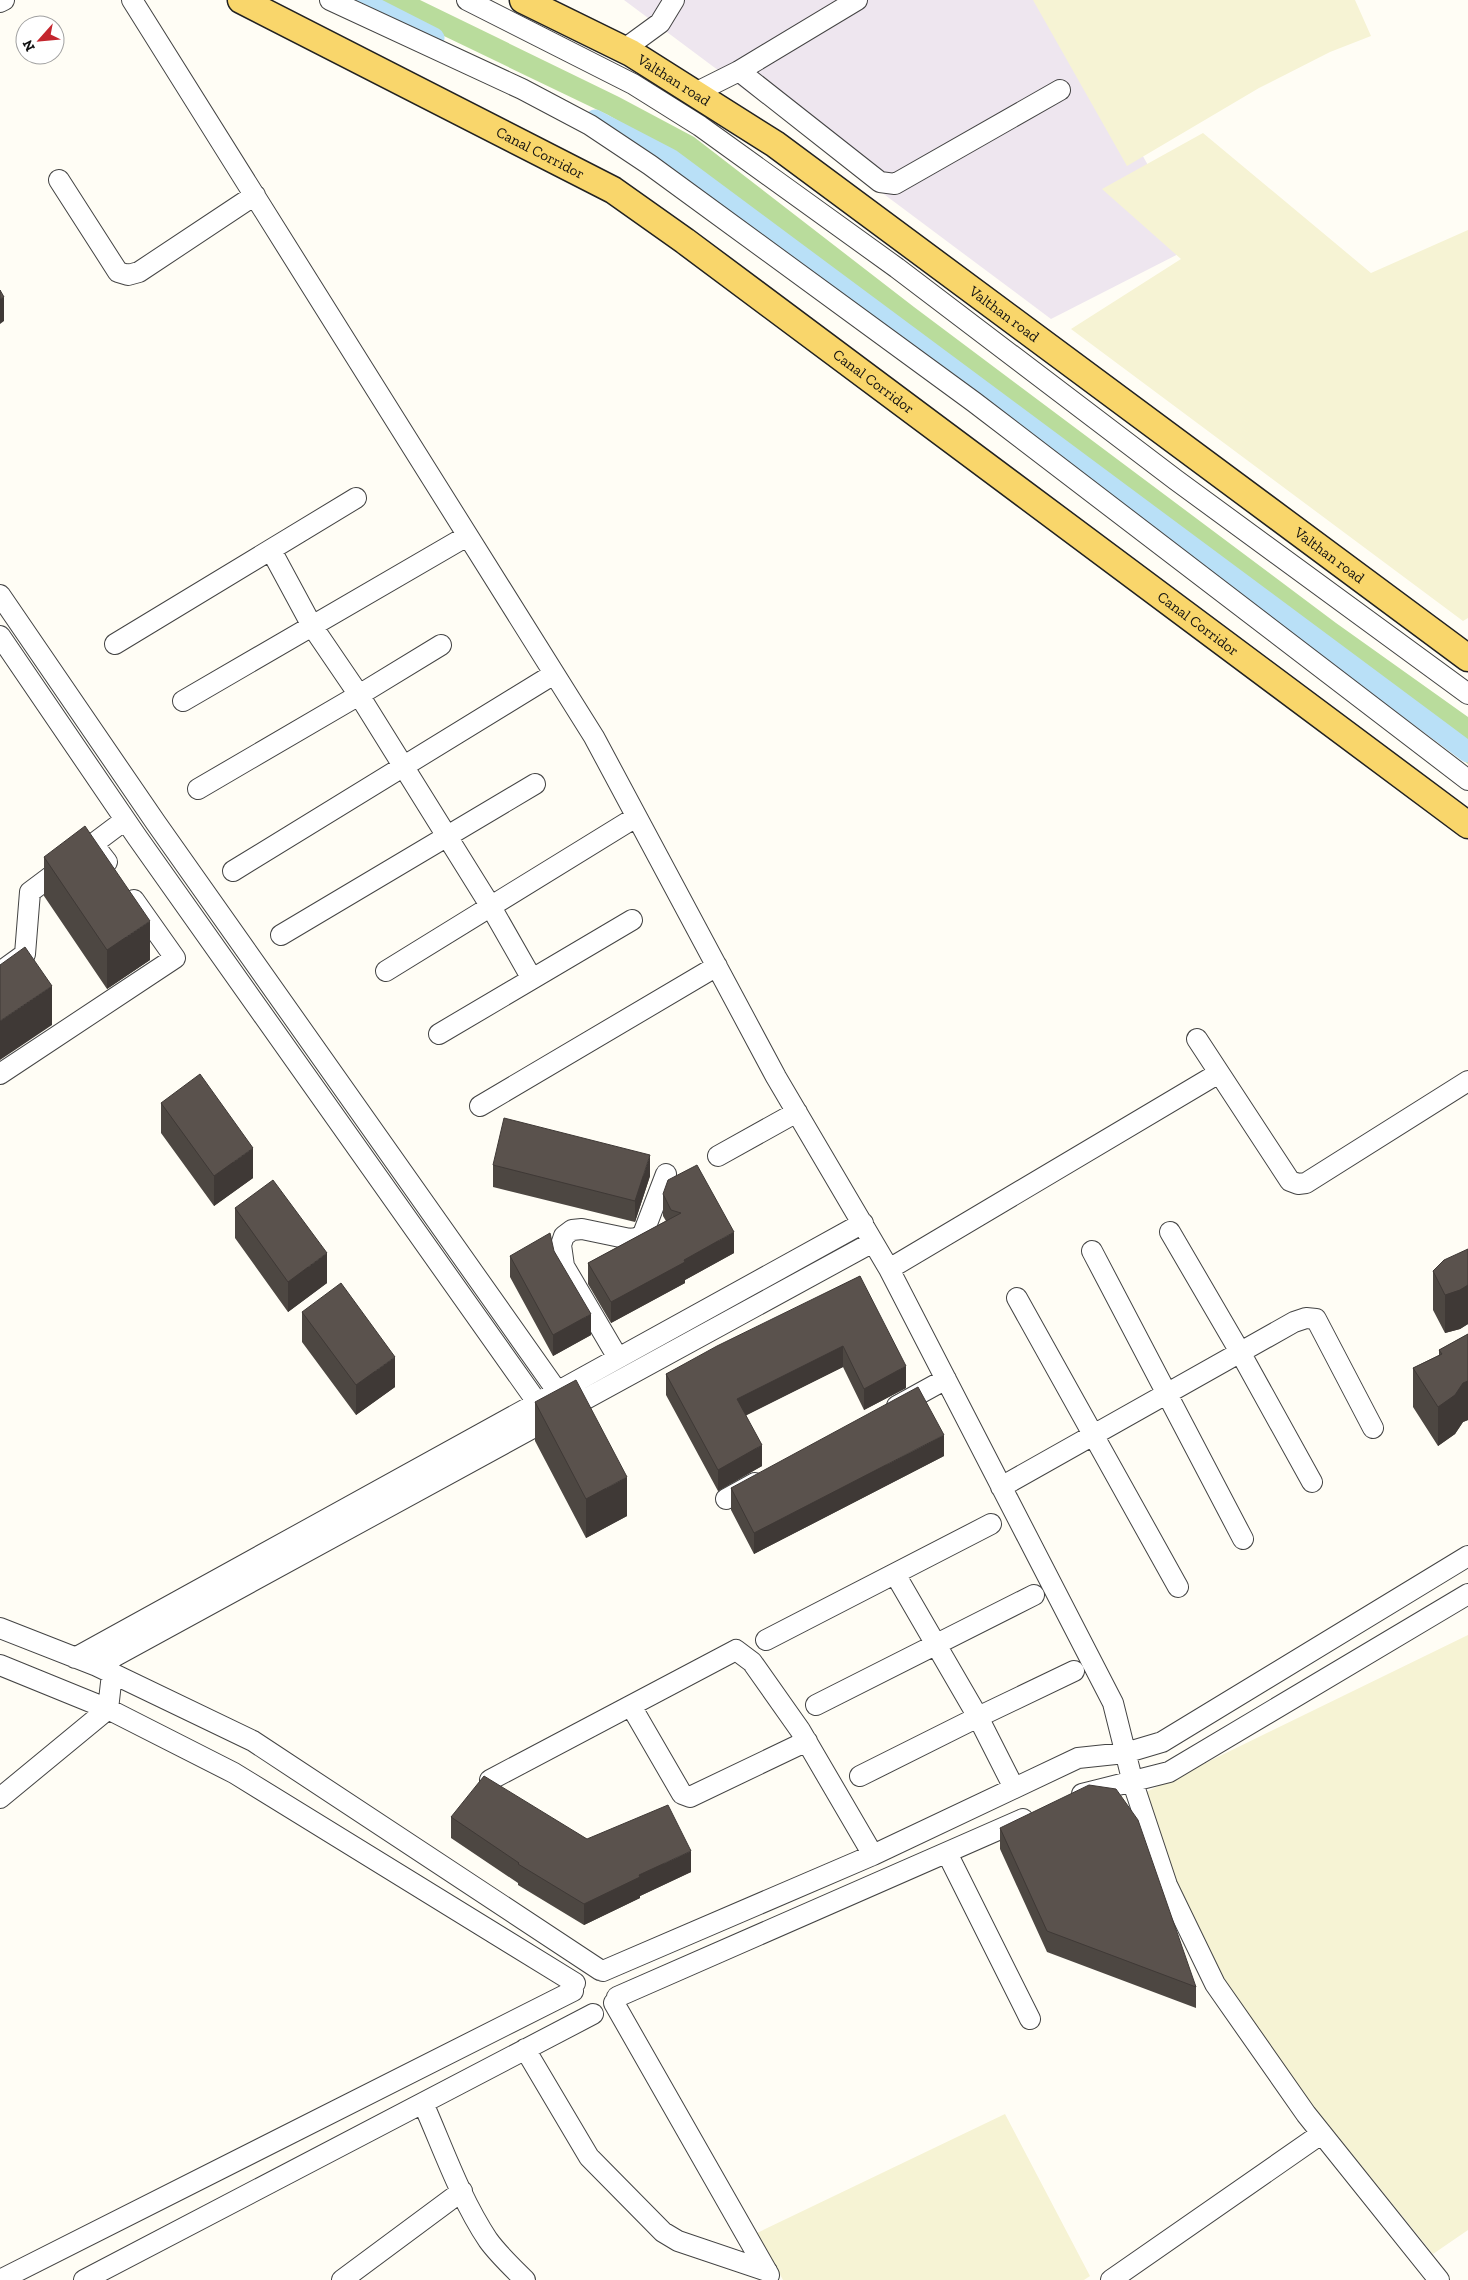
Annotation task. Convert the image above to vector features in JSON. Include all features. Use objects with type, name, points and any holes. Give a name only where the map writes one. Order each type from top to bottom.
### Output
[{"type":"main road","name":"Canal Corridor","points":[[241,0],[613,190],[685,241],[1468,825]]},
{"type":"main road","name":"Valthan road","points":[[523,0],[623,50],[775,144],[1468,658]]},
{"type":"street","points":[[0,2],[4,0]]},
{"type":"street","points":[[132,0],[594,737],[716,966],[797,1112],[889,1269],[1113,1703],[1132,1783],[1167,1885],[1214,1984],[1322,2134],[1439,2280]]},
{"type":"street","points":[[330,0],[522,89],[590,125],[650,165],[974,402],[1468,780]]},
{"type":"street","points":[[466,0],[633,84],[700,126],[897,268],[1176,480],[1468,694]]},
{"type":"street","points":[[623,50],[660,23],[674,0]]},
{"type":"street","points":[[695,93],[739,71],[857,0]]},
{"type":"street","points":[[739,71],[880,182],[895,184],[1060,90]]},
{"type":"street","points":[[59,180],[118,272],[128,275],[139,272],[256,195]]},
{"type":"street","points":[[115,644],[356,498]]},
{"type":"street","points":[[183,701],[467,536]]},
{"type":"street","points":[[271,550],[312,626],[359,696],[448,838],[532,979]]},
{"type":"street","points":[[0,595],[161,830],[569,1408]]},
{"type":"street","points":[[0,636],[125,820],[549,1419]]},
{"type":"street","points":[[198,789],[359,696],[441,645]]},
{"type":"street","points":[[233,871],[554,674]]},
{"type":"street","points":[[281,935],[448,838],[535,784]]},
{"type":"street","points":[[386,971],[636,817]]},
{"type":"street","points":[[0,972],[25,954],[30,892],[125,820]]},
{"type":"street","points":[[0,1074],[175,958],[94,844]]},
{"type":"street","points":[[439,1034],[632,920]]},
{"type":"street","points":[[480,1106],[716,966]]},
{"type":"street","points":[[1197,1039],[1290,1181],[1298,1184],[1306,1183],[1468,1081]]},
{"type":"street","points":[[889,1269],[1219,1073]]},
{"type":"street","points":[[718,1156],[797,1112]]},
{"type":"street","points":[[618,1358],[564,1266],[561,1245],[564,1236],[572,1230],[582,1229],[630,1239],[637,1238],[643,1234],[666,1174]]},
{"type":"street","points":[[75,1658],[863,1224]]},
{"type":"street","points":[[1170,1232],[1240,1352],[1312,1482]]},
{"type":"street","points":[[104,1670],[549,1419],[874,1242]]},
{"type":"street","points":[[1092,1251],[1243,1539]]},
{"type":"street","points":[[1017,1298],[1178,1587]]},
{"type":"street","points":[[1001,1487],[1294,1322],[1306,1318],[1316,1319],[1373,1428]]},
{"type":"street","points":[[878,1416],[946,1380]]},
{"type":"street","points":[[726,1499],[768,1476]]},
{"type":"street","points":[[766,1640],[991,1524]]},
{"type":"street","points":[[0,2280],[574,1987],[582,1973],[594,1969],[602,1970],[873,1855],[1078,1758],[1125,1753],[1162,1742],[1468,1556]]},
{"type":"street","points":[[895,1574],[978,1717],[1014,1788]]},
{"type":"street","points":[[84,2280],[525,2049],[594,2014],[605,2012],[616,2000],[1088,1791],[1132,1783],[1169,1772],[1468,1594]]},
{"type":"street","points":[[816,1704],[1034,1595]]},
{"type":"street","points":[[0,1628],[104,1670],[253,1741],[614,1978],[618,1991],[616,2000],[769,2275]]},
{"type":"street","points":[[490,1780],[736,1650],[752,1662],[807,1741],[873,1855]]},
{"type":"street","points":[[0,1665],[108,1710],[234,1773],[574,1987],[577,2003],[587,2012],[594,2014]]},
{"type":"street","points":[[104,1670],[108,1710]]},
{"type":"street","points":[[860,1776],[1074,1671]]},
{"type":"street","points":[[631,1706],[682,1794],[690,1797],[807,1741]]},
{"type":"street","points":[[0,1798],[108,1710]]},
{"type":"street","points":[[947,1853],[1030,2020]]},
{"type":"street","points":[[525,2049],[589,2157],[663,2232],[678,2241],[769,2275]]},
{"type":"street","points":[[424,2103],[462,2191],[488,2240],[524,2280]]},
{"type":"street","points":[[1111,2280],[1322,2134]]},
{"type":"street","points":[[342,2280],[462,2191]]},
{"type":"shaded area","points":[[624,0],[1054,0],[1194,246],[1051,319]]},
{"type":"shaded area","points":[[1033,0],[1355,0],[1371,36],[1330,52],[1259,88],[1127,166]]},
{"type":"shaded area","points":[[1203,133],[1371,273],[1468,230],[1468,618],[1463,621],[1071,329],[1181,259],[1102,189]]},
{"type":"shaded area","points":[[1468,1635],[1468,2230],[1433,2254],[1313,2106],[1221,1981],[1174,1882],[1144,1793]]},
{"type":"shaded area","points":[[1005,2114],[1090,2276],[1084,2280],[783,2280],[757,2233]]},
{"type":"green space","points":[[369,0],[420,0],[619,97],[694,137],[914,307],[1336,623],[1468,717],[1468,764],[1131,510],[991,393],[672,152],[608,115]]},
{"type":"building","points":[[0,290],[4,297],[0,299]]},
{"type":"building","points":[[85,826],[150,921],[107,950],[44,857]]},
{"type":"building","points":[[25,947],[52,986],[0,1021],[0,965]]},
{"type":"building","points":[[200,1074],[253,1148],[214,1176],[161,1103]]},
{"type":"building","points":[[504,1118],[650,1155],[635,1201],[493,1165]]},
{"type":"building","points":[[697,1165],[734,1232],[684,1260],[685,1262],[611,1302],[588,1263],[681,1213],[671,1210],[663,1194],[668,1180]]},
{"type":"building","points":[[273,1180],[327,1253],[288,1282],[235,1208]]},
{"type":"building","points":[[550,1233],[554,1251],[591,1314],[553,1335],[510,1256]]},
{"type":"building","points":[[1468,1249],[1468,1285],[1445,1295],[1433,1271],[1444,1260]]},
{"type":"building","points":[[860,1276],[906,1366],[864,1389],[843,1346],[737,1399],[762,1445],[718,1470],[666,1374],[717,1346]]},
{"type":"building","points":[[341,1283],[395,1357],[356,1385],[302,1312]]},
{"type":"building","points":[[1468,1334],[1468,1381],[1463,1383],[1455,1395],[1438,1407],[1413,1368],[1442,1354],[1439,1350]]},
{"type":"building","points":[[576,1380],[627,1477],[586,1499],[535,1402]]},
{"type":"building","points":[[918,1387],[944,1435],[754,1533],[731,1488]]},
{"type":"building","points":[[484,1776],[587,1839],[668,1805],[691,1851],[639,1875],[640,1877],[584,1904],[518,1864],[451,1817]]},
{"type":"building","points":[[1089,1785],[1116,1789],[1138,1820],[1196,1987],[1047,1931],[1000,1828]]},
{"type":"waterway","points":[[359,0],[434,38]]},
{"type":"waterway","points":[[595,120],[670,159],[1468,752]]}]
